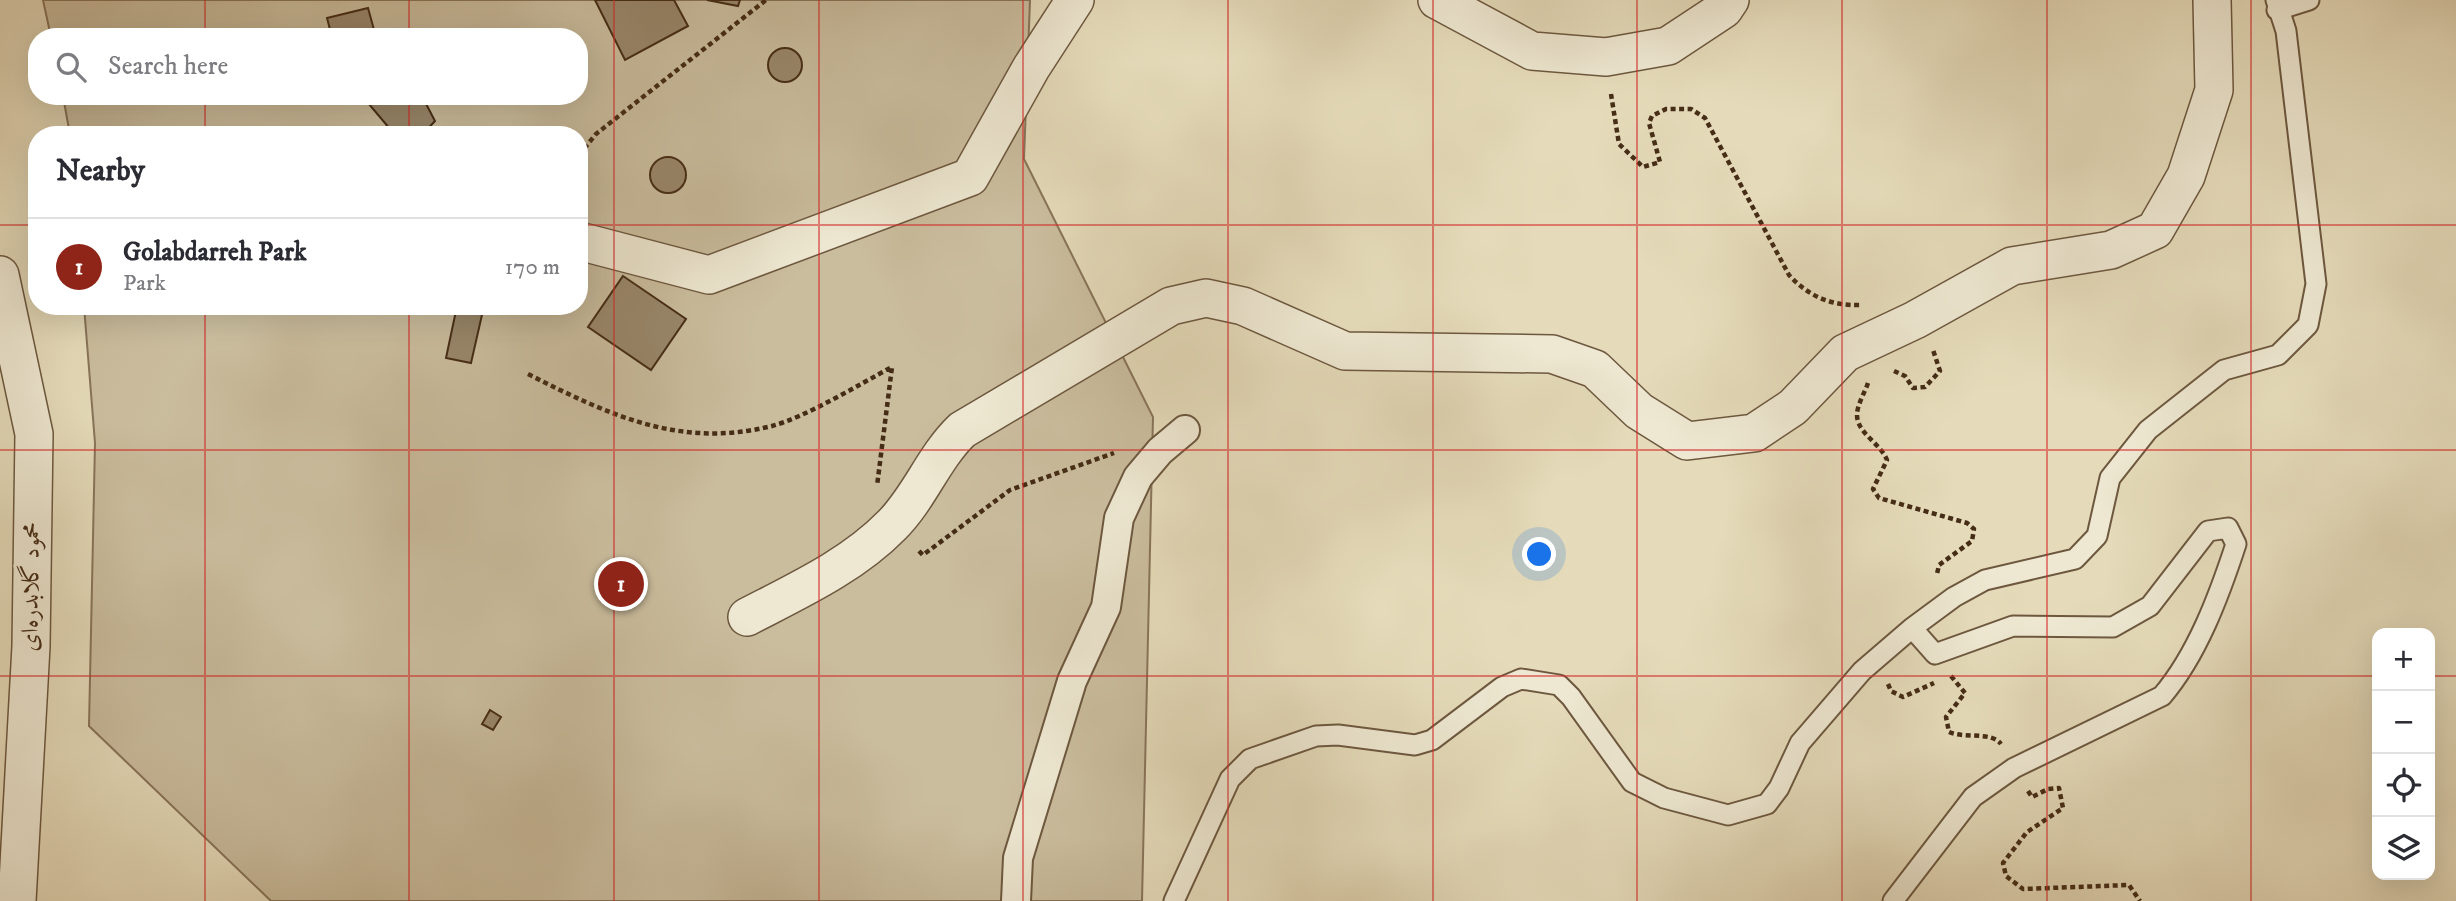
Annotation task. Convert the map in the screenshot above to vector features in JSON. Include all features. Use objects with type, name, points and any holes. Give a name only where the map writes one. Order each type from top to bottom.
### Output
[{"type":"street","points":[[588,243],[709,275],[970,177],[1031,68],[1075,0]]},
{"type":"street","points":[[1437,0],[1532,51],[1606,57],[1668,46],[1724,9],[1730,0]]},
{"type":"street","points":[[747,617],[847,561],[894,523],[944,448],[962,430],[1171,306],[1206,298],[1243,306],[1345,351],[1552,354],[1595,369],[1639,411],[1687,441],[1754,433],[1793,407],[1845,353],[1915,320],[2012,266],[2111,250],[2155,230],[2186,176],[2214,90],[2212,0]]},
{"type":"street","name":"محمود گلابدره‌ای","points":[[0,275],[34,434],[31,646],[17,901]]},
{"type":"street","points":[[1016,901],[1018,858],[1072,681],[1107,607],[1119,517],[1138,477],[1160,451],[1185,430]]},
{"type":"lane","points":[[1174,901],[1230,779],[1250,759],[1316,736],[1338,735],[1415,745],[1432,740],[1502,687],[1521,679],[1559,685],[1572,697],[1632,782],[1664,798],[1728,815],[1767,804],[1779,788],[1800,743],[1875,658],[1954,597],[1985,580],[2075,559],[2097,536],[2110,478],[2148,430],[2224,370],[2278,355],[2308,325],[2316,284],[2286,31],[2277,5],[2309,0]]},
{"type":"lane","points":[[1893,901],[1973,797],[2014,768],[2162,696],[2179,676],[2226,575],[2236,544],[2228,528],[2208,531],[2150,606],[2113,627],[2012,626],[1935,654],[1912,628]]},
{"type":"path","points":[[588,144],[596,134],[766,0]]},
{"type":"path","points":[[1606,57],[1619,144],[1643,167],[1660,162],[1649,123],[1652,116],[1665,108],[1690,109],[1705,118],[1789,275],[1803,291],[1823,300],[1856,305],[1869,303]]},
{"type":"path","points":[[1883,370],[1905,376],[1913,388],[1925,387],[1940,371],[1938,358],[1915,320]]},
{"type":"path","points":[[528,373],[599,410],[666,430],[716,435],[775,425],[892,367],[877,490],[894,523],[923,555],[1010,489],[1143,443],[1160,451]]},
{"type":"path","points":[[1869,380],[1857,415],[1860,427],[1883,448],[1887,460],[1873,489],[1879,498],[1967,523],[1974,529],[1972,541],[1939,565],[1937,572],[1954,597]]},
{"type":"path","points":[[1875,658],[1891,691],[1903,697],[1951,676],[1965,693],[1947,717],[1949,732],[1969,738],[1989,736],[1998,740],[2032,797],[2048,789],[2059,788],[2063,808],[2027,832],[2003,863],[2006,876],[2023,888],[2129,885],[2140,901]]},
{"type":"shaded area","points":[[43,0],[1030,0],[1024,159],[1153,417],[1142,901],[271,901],[89,726],[95,443],[85,315],[588,315],[588,126],[68,126],[65,105],[588,105],[588,28],[49,28]]},
{"type":"building","points":[[595,0],[674,0],[688,26],[625,60]]},
{"type":"building","points":[[707,0],[740,0],[738,6]]},
{"type":"building","points":[[368,8],[374,28],[330,28],[327,18]]},
{"type":"building","points":[[785,48],[797,53],[802,65],[797,77],[785,82],[773,77],[768,65],[773,53]]},
{"type":"building","points":[[370,105],[427,105],[435,121],[430,126],[387,126]]},
{"type":"building","points":[[668,157],[681,162],[686,175],[681,188],[668,193],[655,188],[650,175],[655,162]]},
{"type":"building","points":[[623,276],[686,319],[651,370],[588,327]]},
{"type":"building","points":[[455,315],[482,315],[471,363],[446,358]]},
{"type":"building","points":[[490,710],[501,717],[493,730],[482,724]]},
{"type":"place","name":"Golabdarreh Park","points":[[621,584]]}]
